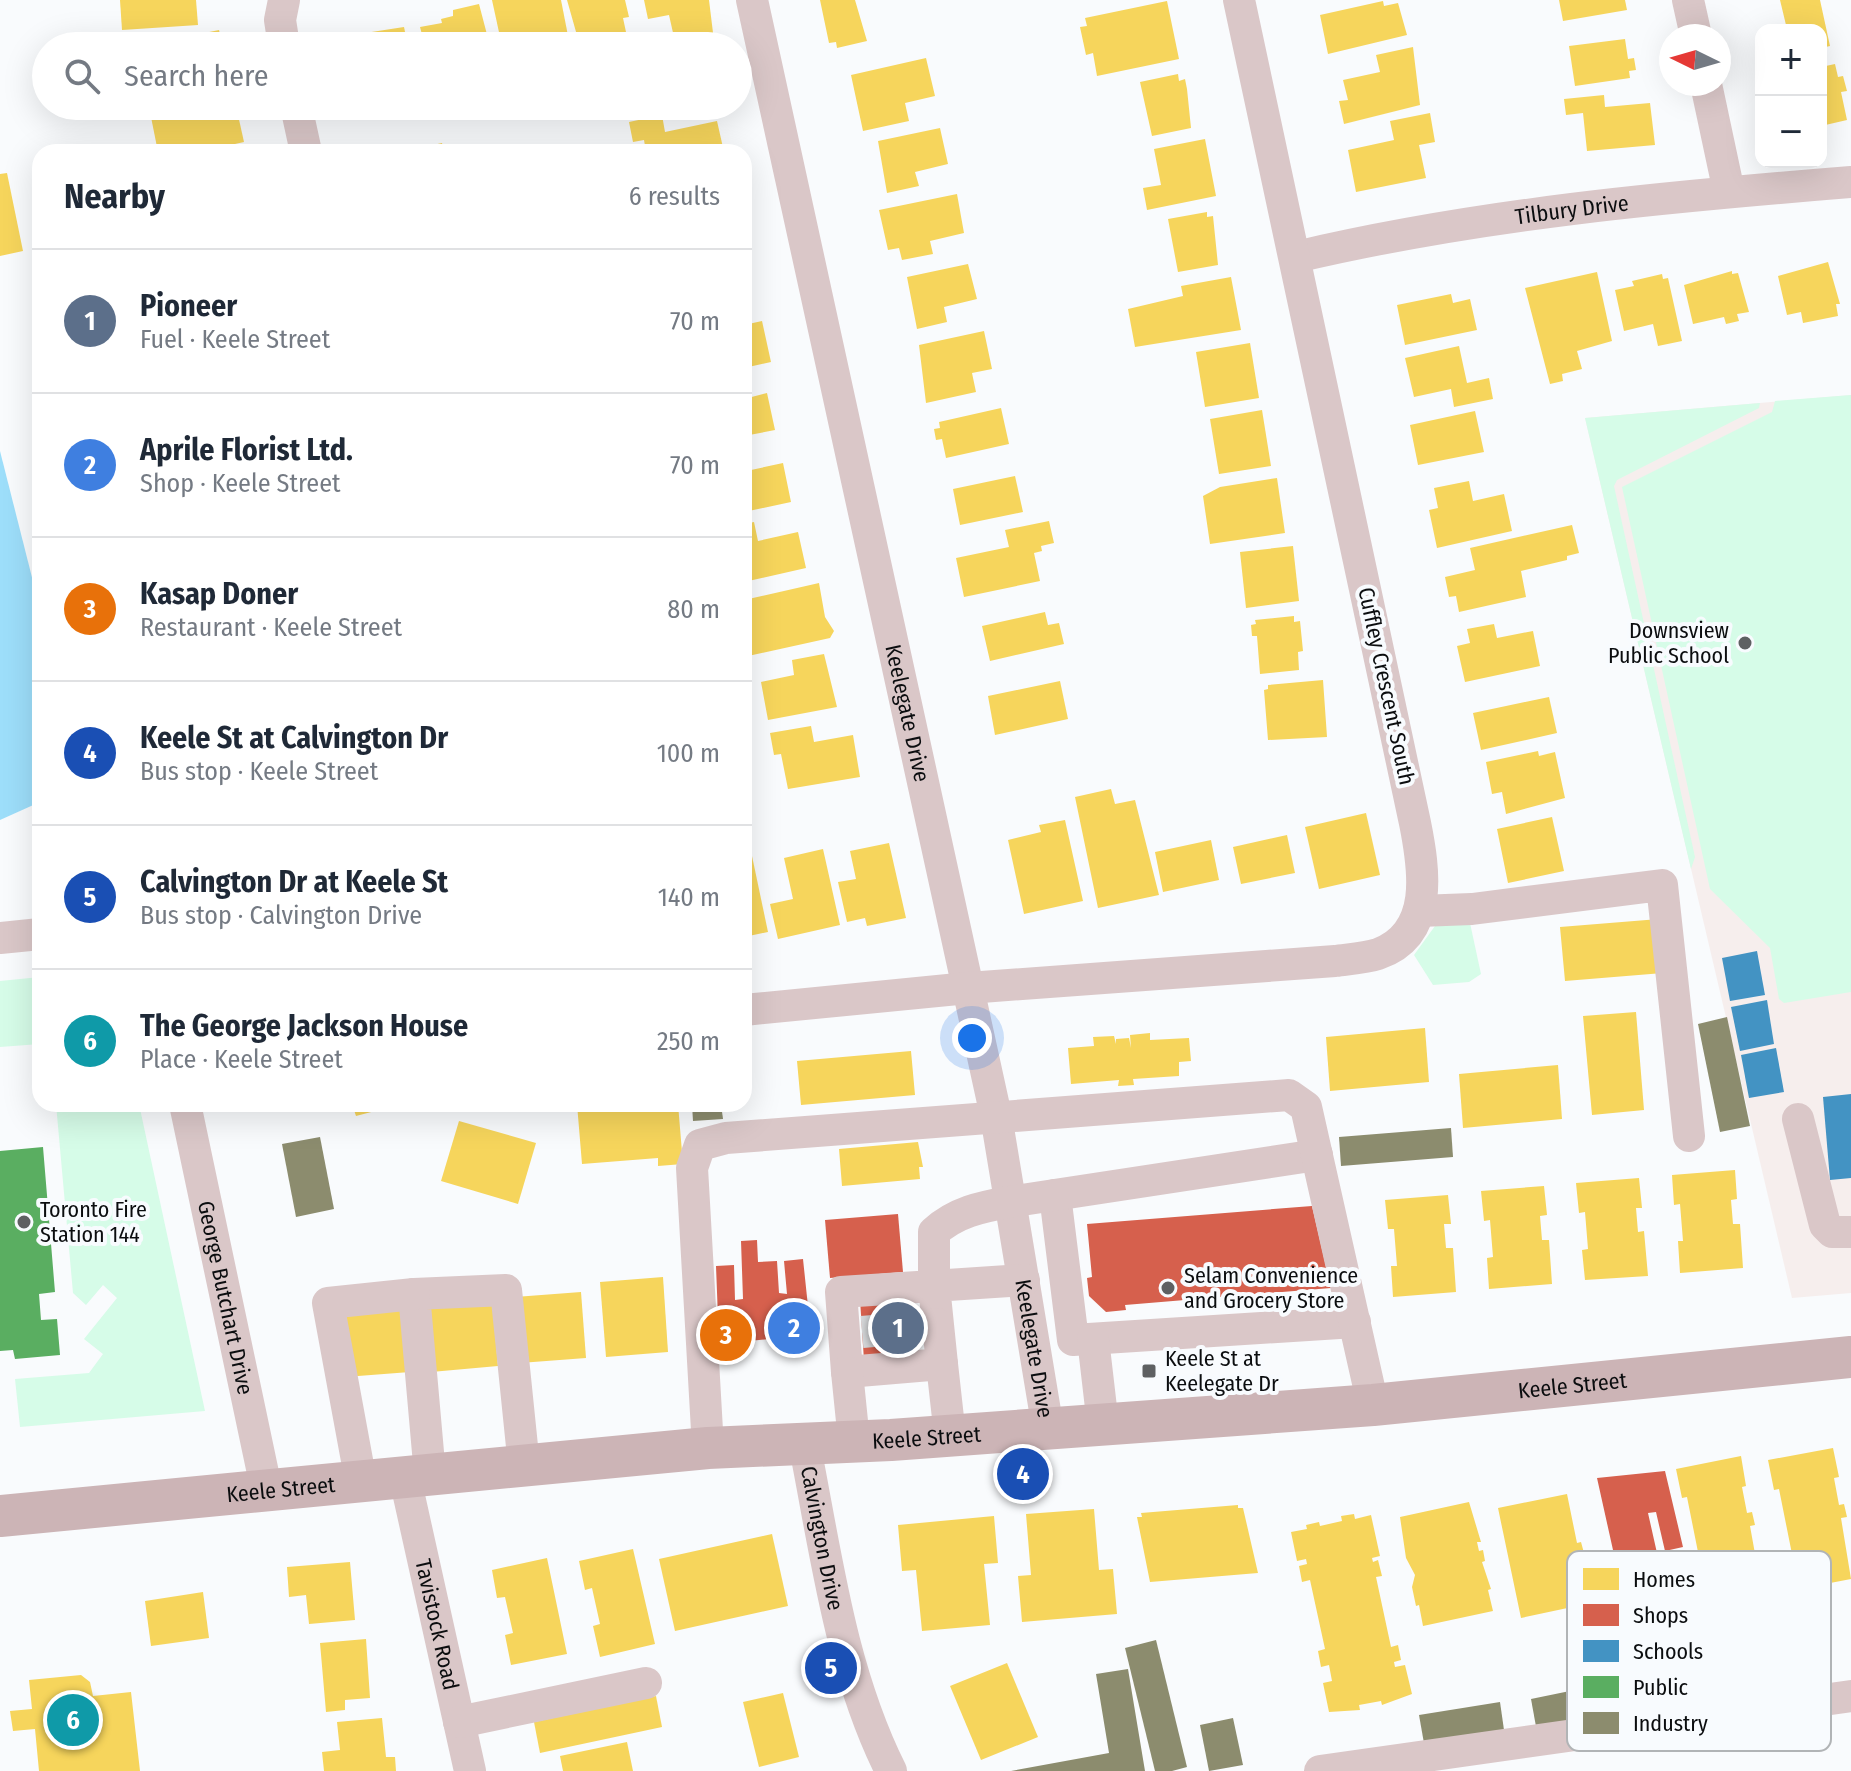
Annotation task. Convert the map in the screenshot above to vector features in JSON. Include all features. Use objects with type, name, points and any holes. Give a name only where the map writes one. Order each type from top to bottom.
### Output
[{"type":"main road","name":"Keele Street","points":[[0,1516],[708,1448],[950,1436],[1373,1405],[1851,1357]]},
{"type":"street","points":[[282,32],[280,20],[284,0]]},
{"type":"street","name":"Keelegate Drive","points":[[752,0],[996,1116],[1048,1429]]},
{"type":"street","name":"Cuffley Crescent South","points":[[752,1009],[968,988],[1335,961],[1380,954],[1401,939],[1419,911],[1425,874],[1239,0]]},
{"type":"street","points":[[1688,0],[1693,24]]},
{"type":"street","points":[[1709,96],[1729,192]]},
{"type":"street","points":[[299,120],[304,144]]},
{"type":"street","name":"Tilbury Drive","points":[[1296,257],[1359,242],[1485,221],[1729,192],[1851,182]]},
{"type":"street","points":[[1419,911],[1472,909],[1662,885],[1689,1136]]},
{"type":"street","points":[[0,938],[32,935]]},
{"type":"street","points":[[708,1448],[692,1168],[700,1145],[726,1138],[1289,1095],[1306,1107],[1373,1405]]},
{"type":"street","name":"George Butchart Drive","points":[[187,1112],[267,1492]]},
{"type":"street","points":[[1798,1119],[1825,1225],[1832,1232],[1851,1232]]},
{"type":"street","points":[[950,1436],[942,1364],[923,1326],[934,1286],[934,1232],[947,1220],[976,1208],[1009,1202],[1317,1155]]},
{"type":"street","points":[[1055,1195],[1073,1340],[1355,1322]]},
{"type":"street","points":[[854,1441],[847,1372],[852,1334],[841,1292],[1024,1280]]},
{"type":"street","points":[[361,1482],[328,1303],[414,1294],[506,1290],[524,1466]]},
{"type":"street","name":"Tavistock Road","points":[[414,1294],[418,1476],[470,1771]]},
{"type":"street","points":[[1030,1321],[1070,1316]]},
{"type":"street","points":[[1093,1339],[1103,1425]]},
{"type":"street","points":[[847,1372],[942,1364]]},
{"type":"street","name":"Calvington Drive","points":[[804,1442],[843,1642],[873,1736],[891,1771]]},
{"type":"street","points":[[459,1722],[646,1683]]},
{"type":"street","points":[[1831,1699],[1851,1696]]},
{"type":"street","points":[[1320,1771],[1567,1736]]},
{"type":"shaded area","name":"Downsview Public School","points":[[1851,395],[1851,1293],[1792,1298],[1585,418]]},
{"type":"green space","name":"Downsview Public School","points":[[1851,395],[1851,992],[1784,1003],[1779,999],[1770,948],[1710,889],[1622,487],[1772,412],[1775,401]]},
{"type":"green space","points":[[1760,403],[1759,408],[1617,480],[1614,486],[1695,857],[1691,869],[1585,418]]},
{"type":"green space","points":[[1470,923],[1481,974],[1469,982],[1433,985],[1414,955],[1435,926]]},
{"type":"green space","points":[[32,978],[32,1045],[0,1047],[0,981]]},
{"type":"green space","points":[[57,1112],[141,1112],[205,1411],[20,1427],[15,1379],[89,1373],[103,1354],[84,1339],[117,1298],[103,1285],[86,1305],[73,1293]]},
{"type":"water","points":[[0,451],[32,577],[32,806],[0,820]]},
{"type":"building: Homes","points":[[120,0],[196,0],[198,25],[122,30]]},
{"type":"building: Homes","points":[[492,0],[561,0],[567,32],[499,32]]},
{"type":"building: Homes","points":[[567,0],[625,0],[629,17],[623,18],[626,32],[576,32]]},
{"type":"building: Homes","points":[[644,0],[709,0],[713,32],[673,32],[669,15],[648,19]]},
{"type":"building: Homes","points":[[820,0],[855,0],[867,41],[837,48],[836,42],[829,43]]},
{"type":"building: Homes","points":[[1559,0],[1625,0],[1627,10],[1563,21]]},
{"type":"building: Homes","points":[[1780,0],[1820,0],[1825,24],[1786,24]]},
{"type":"building: Homes","points":[[1167,1],[1179,59],[1097,76],[1093,53],[1086,55],[1080,27],[1087,26],[1085,18]]},
{"type":"building: Homes","points":[[1383,1],[1384,6],[1398,3],[1407,35],[1328,54],[1320,15]]},
{"type":"building: Homes","points":[[479,4],[486,32],[421,32],[420,27],[442,23],[441,19],[453,16],[453,10]]},
{"type":"building: Homes","points":[[404,27],[405,32],[372,32]]},
{"type":"building: Homes","points":[[1625,39],[1628,59],[1634,58],[1636,70],[1629,71],[1630,78],[1575,86],[1569,46]]},
{"type":"building: Homes","points":[[1413,47],[1420,105],[1344,124],[1339,101],[1348,100],[1343,80],[1380,72],[1376,55]]},
{"type":"building: Homes","points":[[926,58],[935,96],[905,103],[909,121],[863,131],[851,75]]},
{"type":"building: Homes","points":[[1835,64],[1838,77],[1843,76],[1847,91],[1841,92],[1847,120],[1827,125],[1827,96],[1827,66]]},
{"type":"building: Homes","points":[[1178,74],[1179,81],[1185,79],[1191,128],[1152,136],[1140,82]]},
{"type":"building: Homes","points":[[1604,95],[1605,107],[1650,103],[1655,145],[1587,151],[1583,113],[1566,115],[1564,99]]},
{"type":"building: Homes","points":[[1430,113],[1435,142],[1419,145],[1426,178],[1356,192],[1348,150],[1394,140],[1390,121]]},
{"type":"building: Homes","points":[[152,120],[239,120],[244,142],[235,144],[156,144]]},
{"type":"building: Homes","points":[[663,120],[665,132],[717,121],[722,144],[633,142],[629,122]]},
{"type":"building: Homes","points":[[940,128],[948,164],[915,172],[919,186],[887,193],[878,141]]},
{"type":"building: Homes","points":[[1205,139],[1216,196],[1147,210],[1143,188],[1161,185],[1154,149]]},
{"type":"building: Homes","points":[[7,173],[23,251],[0,256],[0,174]]},
{"type":"building: Homes","points":[[957,194],[964,233],[930,241],[933,254],[902,260],[899,248],[888,250],[879,210]]},
{"type":"building: Homes","points":[[1207,212],[1207,217],[1213,216],[1218,265],[1178,272],[1168,219]]},
{"type":"building: Homes","points":[[1828,262],[1840,304],[1836,304],[1838,316],[1803,323],[1801,312],[1787,315],[1778,276]]},
{"type":"building: Homes","points":[[968,264],[977,299],[944,307],[947,322],[917,329],[907,277]]},
{"type":"building: Homes","points":[[1732,271],[1732,274],[1738,273],[1749,312],[1737,314],[1739,321],[1726,324],[1724,317],[1693,324],[1684,285]]},
{"type":"building: Homes","points":[[1597,272],[1612,341],[1577,351],[1582,369],[1562,374],[1563,381],[1550,384],[1525,288]]},
{"type":"building: Homes","points":[[1662,274],[1663,279],[1668,278],[1682,341],[1658,346],[1653,324],[1624,331],[1615,290],[1634,286],[1632,281]]},
{"type":"building: Homes","points":[[1231,277],[1241,330],[1135,347],[1128,309],[1183,296],[1181,286]]},
{"type":"building: Homes","points":[[1451,294],[1453,303],[1470,299],[1477,330],[1405,345],[1397,305]]},
{"type":"building: Homes","points":[[762,321],[771,362],[752,366],[752,323]]},
{"type":"building: Homes","points":[[984,331],[992,369],[972,373],[976,392],[926,403],[919,345]]},
{"type":"building: Homes","points":[[1250,343],[1259,398],[1205,407],[1196,352]]},
{"type":"building: Homes","points":[[1459,346],[1467,383],[1489,378],[1493,399],[1454,407],[1451,389],[1414,397],[1405,358]]},
{"type":"building: Homes","points":[[767,393],[775,430],[752,434],[752,397]]},
{"type":"building: Homes","points":[[1001,408],[1009,444],[946,458],[942,439],[936,440],[934,429],[940,428],[939,422]]},
{"type":"building: Homes","points":[[1262,410],[1271,466],[1219,474],[1210,419]]},
{"type":"building: Homes","points":[[1475,411],[1484,452],[1418,465],[1410,425]]},
{"type":"building: Homes","points":[[783,463],[791,502],[752,510],[752,470]]},
{"type":"building: Homes","points":[[1015,476],[1023,512],[960,525],[953,489]]},
{"type":"building: Homes","points":[[1277,478],[1285,533],[1210,544],[1203,496],[1220,487]]},
{"type":"building: Homes","points":[[1469,481],[1473,501],[1504,494],[1512,531],[1437,548],[1429,510],[1438,508],[1434,488]]},
{"type":"building: Homes","points":[[1049,521],[1054,543],[1041,546],[1042,551],[1034,553],[1040,581],[964,597],[956,558],[1009,547],[1005,530]]},
{"type":"building: Homes","points":[[752,522],[758,541],[798,532],[806,568],[752,580]]},
{"type":"building: Homes","points":[[1572,525],[1579,553],[1567,556],[1567,560],[1521,571],[1526,597],[1459,612],[1456,596],[1449,597],[1445,577],[1475,570],[1470,548]]},
{"type":"building: Homes","points":[[1293,546],[1299,601],[1246,608],[1240,552]]},
{"type":"building: Homes","points":[[819,583],[825,617],[834,631],[830,638],[752,655],[752,598]]},
{"type":"building: Homes","points":[[1045,612],[1048,625],[1059,623],[1064,644],[990,661],[982,626]]},
{"type":"building: Homes","points":[[1294,616],[1294,622],[1300,621],[1303,651],[1298,652],[1299,670],[1260,674],[1257,636],[1252,636],[1251,625],[1256,624],[1255,620]]},
{"type":"building: Homes","points":[[1494,624],[1497,638],[1533,631],[1540,666],[1465,682],[1457,646],[1470,643],[1467,629]]},
{"type":"building: Homes","points":[[824,654],[837,707],[768,720],[761,682],[794,675],[792,660]]},
{"type":"building: Homes","points":[[1323,680],[1327,737],[1268,740],[1264,690],[1268,689],[1268,685]]},
{"type":"building: Homes","points":[[1060,681],[1068,719],[995,735],[988,696]]},
{"type":"building: Homes","points":[[1549,697],[1557,733],[1481,750],[1473,713]]},
{"type":"building: Homes","points":[[811,726],[814,742],[853,735],[860,777],[788,789],[781,754],[774,755],[770,733]]},
{"type":"building: Homes","points":[[1538,751],[1539,756],[1555,752],[1565,798],[1506,814],[1502,792],[1492,794],[1486,762]]},
{"type":"building: Homes","points":[[1111,789],[1115,804],[1135,800],[1159,895],[1098,908],[1075,797]]},
{"type":"building: Homes","points":[[1366,813],[1380,875],[1319,889],[1305,827]]},
{"type":"building: Homes","points":[[1552,817],[1564,871],[1508,883],[1497,829]]},
{"type":"building: Homes","points":[[1065,820],[1083,901],[1024,914],[1008,840],[1041,832],[1039,825]]},
{"type":"building: Homes","points":[[1287,835],[1295,873],[1241,884],[1233,847]]},
{"type":"building: Homes","points":[[1211,840],[1219,880],[1163,892],[1155,852]]},
{"type":"building: Homes","points":[[889,843],[906,918],[867,926],[865,918],[847,922],[838,882],[856,879],[850,851]]},
{"type":"building: Homes","points":[[823,849],[840,925],[778,939],[770,904],[793,899],[784,858]]},
{"type":"building: Homes","points":[[752,856],[768,932],[752,935]]},
{"type":"building: Homes","points":[[1659,919],[1663,973],[1565,981],[1560,927]]},
{"type":"building: Homes","points":[[1636,1012],[1644,1110],[1592,1115],[1583,1016]]},
{"type":"building: Homes","points":[[1425,1028],[1429,1082],[1330,1091],[1326,1037]]},
{"type":"building: Homes","points":[[1150,1033],[1150,1040],[1189,1038],[1191,1061],[1179,1062],[1179,1076],[1133,1079],[1134,1085],[1118,1086],[1119,1080],[1071,1084],[1068,1048],[1094,1046],[1093,1037],[1114,1036],[1116,1044],[1116,1039],[1129,1038],[1131,1048],[1130,1035]]},
{"type":"building: Homes","points":[[911,1051],[915,1095],[801,1105],[797,1061]]},
{"type":"building: Homes","points":[[1558,1065],[1562,1119],[1463,1128],[1459,1074]]},
{"type":"building: Homes","points":[[578,1112],[679,1112],[683,1164],[658,1166],[658,1158],[582,1164]]},
{"type":"building: Homes","points":[[459,1121],[536,1143],[518,1204],[441,1181]]},
{"type":"building: Homes","points":[[918,1142],[923,1167],[919,1167],[920,1179],[842,1186],[839,1149]]},
{"type":"building: Homes","points":[[1735,1170],[1737,1199],[1731,1200],[1733,1224],[1740,1224],[1743,1268],[1680,1273],[1678,1241],[1683,1241],[1680,1204],[1674,1205],[1672,1175]]},
{"type":"building: Homes","points":[[1639,1178],[1642,1208],[1636,1208],[1638,1232],[1644,1231],[1648,1276],[1585,1280],[1582,1250],[1588,1249],[1585,1212],[1579,1213],[1576,1183]]},
{"type":"building: Homes","points":[[1544,1186],[1547,1215],[1540,1216],[1542,1240],[1549,1240],[1552,1284],[1489,1289],[1487,1258],[1493,1257],[1490,1220],[1484,1221],[1481,1191]]},
{"type":"building: Homes","points":[[1448,1195],[1451,1224],[1444,1224],[1446,1248],[1453,1248],[1456,1292],[1393,1297],[1391,1266],[1397,1266],[1394,1229],[1388,1229],[1385,1200]]},
{"type":"building: Homes","points":[[663,1277],[668,1352],[606,1357],[600,1282]]},
{"type":"building: Homes","points":[[581,1292],[586,1358],[520,1363],[515,1297]]},
{"type":"building: Homes","points":[[492,1297],[498,1366],[431,1372],[425,1303]]},
{"type":"building: Homes","points":[[405,1302],[410,1372],[345,1377],[339,1307]]},
{"type":"building: Homes","points":[[1833,1448],[1839,1477],[1834,1478],[1839,1505],[1844,1504],[1847,1517],[1841,1518],[1851,1579],[1831,1583],[1831,1551],[1791,1551],[1779,1489],[1774,1490],[1768,1460]]},
{"type":"building: Homes","points":[[1741,1456],[1747,1513],[1752,1512],[1755,1525],[1750,1526],[1755,1551],[1698,1551],[1687,1497],[1682,1498],[1676,1469]]},
{"type":"building: Homes","points":[[1567,1494],[1577,1543],[1581,1542],[1583,1551],[1567,1551],[1567,1608],[1521,1618],[1498,1508]]},
{"type":"building: Homes","points":[[1469,1502],[1481,1542],[1477,1542],[1479,1551],[1483,1550],[1485,1561],[1482,1562],[1491,1589],[1488,1590],[1493,1611],[1423,1626],[1419,1605],[1416,1606],[1412,1587],[1415,1575],[1406,1558],[1400,1517]]},
{"type":"building: Homes","points":[[1238,1505],[1238,1508],[1243,1508],[1258,1573],[1150,1582],[1137,1517],[1142,1517],[1141,1513]]},
{"type":"building: Homes","points":[[1094,1509],[1099,1570],[1113,1569],[1117,1614],[1022,1622],[1018,1576],[1031,1575],[1026,1514]]},
{"type":"building: Homes","points":[[1354,1514],[1355,1519],[1371,1515],[1380,1556],[1372,1558],[1373,1562],[1378,1560],[1382,1576],[1376,1577],[1391,1647],[1398,1645],[1401,1660],[1394,1662],[1395,1667],[1405,1665],[1412,1694],[1382,1705],[1381,1701],[1359,1705],[1360,1710],[1329,1712],[1323,1683],[1332,1681],[1329,1665],[1321,1667],[1318,1651],[1325,1649],[1310,1580],[1302,1582],[1299,1566],[1307,1564],[1306,1559],[1297,1561],[1291,1532],[1307,1529],[1306,1525],[1319,1522],[1320,1526],[1342,1521],[1341,1516]]},
{"type":"building: Homes","points":[[994,1516],[998,1563],[984,1564],[990,1625],[922,1631],[916,1570],[902,1571],[898,1525]]},
{"type":"building: Homes","points":[[772,1534],[788,1606],[675,1631],[659,1559]]},
{"type":"building: Homes","points":[[633,1549],[655,1644],[600,1657],[593,1626],[600,1624],[592,1588],[585,1590],[579,1561]]},
{"type":"building: Homes","points":[[547,1558],[567,1654],[511,1665],[505,1635],[513,1633],[505,1597],[497,1598],[492,1570]]},
{"type":"building: Homes","points":[[350,1562],[355,1620],[309,1624],[306,1595],[289,1597],[287,1567]]},
{"type":"building: Homes","points":[[203,1592],[209,1638],[151,1646],[145,1601]]},
{"type":"building: Homes","points":[[366,1639],[370,1698],[345,1700],[345,1710],[326,1712],[320,1643]]},
{"type":"building: Homes","points":[[1007,1663],[1038,1737],[981,1760],[950,1686]]},
{"type":"building: Homes","points":[[81,1675],[90,1682],[93,1696],[131,1692],[140,1771],[39,1771],[35,1729],[13,1731],[10,1711],[32,1709],[29,1680]]},
{"type":"building: Homes","points":[[783,1693],[799,1757],[759,1767],[743,1702]]},
{"type":"building: Homes","points":[[656,1696],[662,1727],[540,1753],[534,1722]]},
{"type":"building: Homes","points":[[382,1718],[386,1757],[395,1757],[396,1771],[324,1771],[322,1752],[340,1750],[337,1722]]},
{"type":"building: Homes","points":[[627,1742],[633,1771],[563,1771],[560,1756]]},
{"type":"building: Shops","points":[[1312,1206],[1331,1288],[1125,1305],[1126,1310],[1106,1312],[1089,1296],[1087,1278],[1092,1277],[1087,1224]]},
{"type":"building: Shops","points":[[898,1214],[903,1272],[830,1278],[825,1220]]},
{"type":"building: Shops","points":[[757,1240],[758,1262],[777,1261],[779,1293],[787,1294],[784,1261],[803,1259],[811,1335],[719,1344],[716,1266],[734,1265],[735,1300],[743,1299],[741,1241]]},
{"type":"building: Shops","points":[[906,1296],[910,1358],[864,1361],[860,1299]]},
{"type":"building: Shops","points":[[1665,1471],[1683,1547],[1665,1551],[1656,1512],[1648,1513],[1657,1551],[1613,1551],[1597,1478]]},
{"type":"building: Schools","points":[[1757,951],[1765,995],[1730,1001],[1722,958]]},
{"type":"building: Schools","points":[[1767,1000],[1774,1044],[1740,1051],[1731,1007]]},
{"type":"building: Schools","points":[[1776,1048],[1784,1092],[1749,1098],[1741,1055]]},
{"type":"building: Schools","points":[[1851,1094],[1851,1178],[1830,1180],[1823,1097]]},
{"type":"building: Public","name":"Toronto Fire Station 144","points":[[43,1147],[55,1292],[39,1294],[41,1320],[57,1319],[60,1355],[15,1359],[13,1350],[0,1351],[0,1151]]},
{"type":"building: Industry","points":[[1727,1017],[1750,1126],[1720,1132],[1698,1024]]},
{"type":"building: Industry","points":[[692,1112],[722,1112],[723,1119],[693,1121]]},
{"type":"building: Industry","points":[[1451,1128],[1453,1157],[1341,1166],[1339,1137]]},
{"type":"building: Industry","points":[[320,1137],[334,1209],[296,1217],[282,1144]]},
{"type":"building: Industry","points":[[1156,1640],[1187,1767],[1172,1771],[1155,1771],[1125,1648]]},
{"type":"building: Industry","points":[[1128,1669],[1145,1771],[1011,1771],[1109,1753],[1096,1674]]},
{"type":"building: Industry","points":[[1567,1692],[1567,1726],[1537,1732],[1531,1699]]},
{"type":"building: Industry","points":[[1500,1702],[1505,1737],[1425,1749],[1419,1715]]},
{"type":"building: Industry","points":[[1233,1718],[1243,1765],[1209,1771],[1200,1725]]},
{"type":"tunnel","points":[[862,1332],[908,1328]]},
{"type":"place","name":"Downsview Public School","points":[[1745,643]]},
{"type":"place","name":"Toronto Fire Station 144","points":[[24,1222]]},
{"type":"place","name":"Selam Convenience and Grocery Store","points":[[1168,1288]]},
{"type":"place","name":"Aprile Florist Ltd.","points":[[794,1328]]},
{"type":"place","name":"Pioneer","points":[[898,1328]]},
{"type":"place","name":"Kasap Doner","points":[[726,1335]]},
{"type":"place","name":"Keele St at Keelegate Dr","points":[[1149,1371]]},
{"type":"place","name":"Keele St at Calvington Dr","points":[[1023,1474]]},
{"type":"place","name":"Calvington Dr at Keele St","points":[[831,1668]]},
{"type":"place","name":"The George Jackson House","points":[[73,1720]]}]
